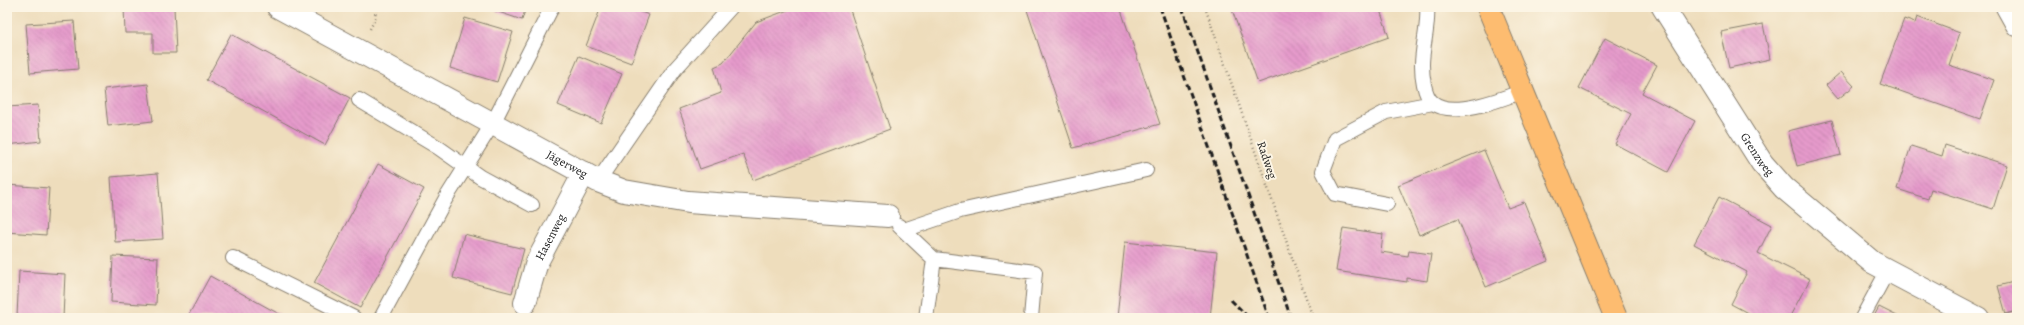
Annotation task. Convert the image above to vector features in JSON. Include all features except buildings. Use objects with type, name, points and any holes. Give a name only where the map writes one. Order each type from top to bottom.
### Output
[{"type":"main road","points":[[1488,7],[1616,318]]},
{"type":"street","name":"Jägerweg","points":[[278,7],[591,177],[624,191],[688,202],[896,223]]},
{"type":"street","name":"Grenzweg","points":[[1663,7],[1688,48],[1772,176],[1784,188],[1872,262],[1978,318]]},
{"type":"street","points":[[2007,7],[2017,25]]},
{"type":"street","name":"Hasenweg","points":[[526,303],[536,262],[591,177]]},
{"type":"lane","points":[[381,318],[465,166],[493,123],[552,7]]},
{"type":"lane","points":[[591,177],[675,69],[731,7]]},
{"type":"lane","points":[[1426,7],[1422,66],[1426,92],[1433,103],[1440,107],[1454,108],[1480,106],[1523,91]]},
{"type":"lane","points":[[358,100],[439,148],[465,166],[532,205]]},
{"type":"lane","points":[[1387,204],[1335,194],[1323,171],[1335,139],[1386,112],[1433,103]]},
{"type":"lane","points":[[896,223],[960,211],[1146,170]]},
{"type":"lane","points":[[896,223],[934,259],[1036,272],[1031,318]]},
{"type":"lane","points":[[233,258],[354,318]]},
{"type":"lane","points":[[926,318],[934,259]]},
{"type":"lane","points":[[1862,318],[1888,270]]},
{"type":"path","name":"Radweg","points":[[1205,7],[1313,318]]},
{"type":"railway","points":[[1160,7],[1269,318]]},
{"type":"railway","points":[[1182,7],[1291,318]]},
{"type":"railway","points":[[1231,300],[1249,318]]}]
